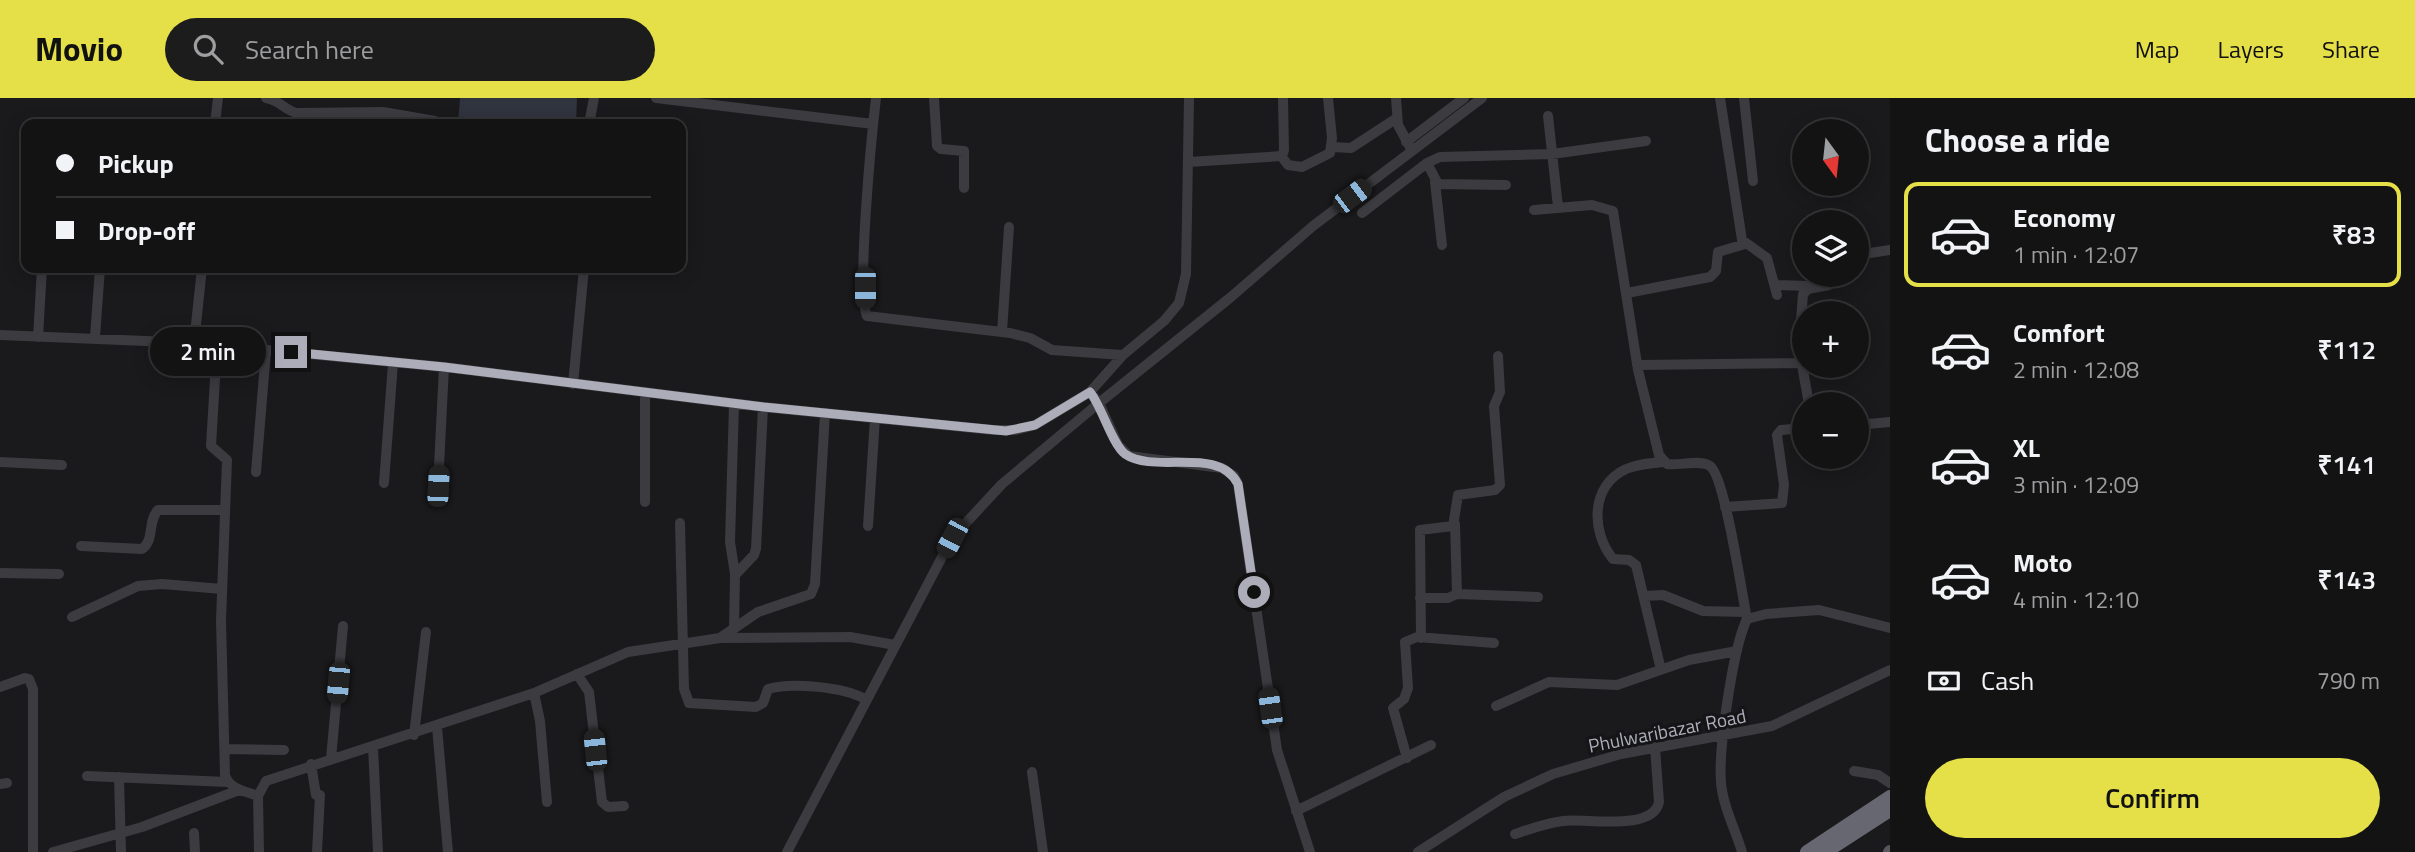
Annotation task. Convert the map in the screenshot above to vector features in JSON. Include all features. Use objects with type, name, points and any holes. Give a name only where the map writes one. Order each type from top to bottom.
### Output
[{"type":"highway","points":[[1807,852],[1890,797]]},
{"type":"highway","points":[[1825,852],[1890,810]]},
{"type":"street","points":[[216,119],[218,98]]},
{"type":"street","points":[[266,98],[278,100],[288,110],[297,113],[383,112],[423,119]]},
{"type":"street","points":[[590,119],[594,98]]},
{"type":"street","points":[[656,98],[873,124]]},
{"type":"street","points":[[876,98],[864,248],[866,313],[871,317],[1002,332],[1030,338],[1052,350],[1123,355]]},
{"type":"street","points":[[934,98],[937,146],[941,149],[964,151],[964,188]]},
{"type":"street","points":[[0,335],[95,337],[217,345],[444,367],[734,404],[1016,430],[1035,425],[1090,392],[1123,355],[1164,321],[1183,294],[1189,98]]},
{"type":"street","points":[[1281,156],[1284,149],[1283,98]]},
{"type":"street","points":[[1281,156],[1289,165],[1302,167],[1326,157],[1332,147],[1328,98]]},
{"type":"street","points":[[1396,98],[1397,118],[1409,147]]},
{"type":"street","points":[[787,852],[952,538],[968,517],[1023,465],[1231,297],[1464,98]]},
{"type":"street","points":[[1409,147],[1482,98]]},
{"type":"street","points":[[1720,98],[1735,202],[1745,244]]},
{"type":"street","points":[[1744,98],[1753,181]]},
{"type":"street","points":[[1548,116],[1558,207]]},
{"type":"street","points":[[1332,147],[1351,148],[1397,118]]},
{"type":"street","points":[[1362,213],[1427,163],[1440,157],[1461,154],[1552,154],[1646,141]]},
{"type":"street","points":[[1189,162],[1281,156]]},
{"type":"street","points":[[1427,163],[1435,182],[1442,246]]},
{"type":"street","points":[[1435,182],[1442,185],[1506,186]]},
{"type":"street","points":[[1534,209],[1592,205],[1613,211],[1637,365],[1655,441],[1664,462]]},
{"type":"street","points":[[1002,332],[1009,227]]},
{"type":"street","points":[[1754,237],[1770,264],[1776,290],[1800,287]]},
{"type":"street","points":[[1627,293],[1710,277],[1716,271],[1718,252],[1745,244],[1761,252]]},
{"type":"street","points":[[1869,253],[1890,250]]},
{"type":"street","points":[[38,337],[43,273]]},
{"type":"street","points":[[95,337],[100,273]]},
{"type":"street","points":[[194,343],[201,273]]},
{"type":"street","points":[[573,384],[584,273]]},
{"type":"street","points":[[1802,301],[1802,294],[1808,289],[1818,287]]},
{"type":"street","points":[[217,345],[211,446],[227,460],[222,589],[227,782]]},
{"type":"street","points":[[256,472],[266,350]]},
{"type":"street","points":[[1457,594],[1457,498],[1460,493],[1491,491],[1500,485],[1494,406],[1500,392],[1498,356]]},
{"type":"street","points":[[384,483],[393,363]]},
{"type":"street","points":[[1637,365],[1792,363]]},
{"type":"street","points":[[438,486],[444,367]]},
{"type":"street","points":[[1090,392],[1099,404],[1118,445],[1129,456],[1222,468],[1234,476],[1238,484],[1273,730],[1281,766],[1310,852]]},
{"type":"street","points":[[645,394],[645,502]]},
{"type":"street","points":[[734,404],[730,542],[735,575],[734,628]]},
{"type":"street","points":[[735,575],[756,549],[764,407]]},
{"type":"street","points":[[720,638],[758,612],[800,600],[814,589],[825,413]]},
{"type":"street","points":[[867,526],[875,418]]},
{"type":"street","points":[[1869,424],[1890,422]]},
{"type":"street","points":[[1725,507],[1782,503],[1784,485],[1777,436],[1781,430],[1792,429]]},
{"type":"street","points":[[0,462],[62,465]]},
{"type":"street","points":[[1661,670],[1636,565],[1629,560],[1613,559],[1601,542],[1597,514],[1604,490],[1614,476],[1640,464],[1708,464],[1718,478],[1746,615],[1737,651],[1721,764],[1721,789],[1742,852]]},
{"type":"street","points":[[80,546],[142,549],[149,541],[152,521],[158,510],[223,510]]},
{"type":"street","points":[[680,523],[685,694],[694,705],[756,707],[763,704],[768,689],[781,687],[839,690],[866,699]]},
{"type":"street","points":[[1421,638],[1420,530],[1455,524]]},
{"type":"street","points":[[0,573],[60,574]]},
{"type":"street","points":[[72,617],[138,586],[162,584],[222,589]]},
{"type":"street","points":[[1420,598],[1448,598],[1457,594],[1538,597]]},
{"type":"street","points":[[1645,596],[1663,595],[1703,611],[1746,615],[1819,610],[1890,628]]},
{"type":"street","points":[[331,759],[343,626]]},
{"type":"street","points":[[414,735],[426,632]]},
{"type":"street","points":[[260,852],[258,796],[266,781],[311,764],[414,735],[534,693],[628,652],[720,638],[850,637],[895,645]]},
{"type":"street","points":[[1407,758],[1393,708],[1404,699],[1408,688],[1405,642],[1412,638],[1421,638],[1494,643]]},
{"type":"street","points":[[1496,706],[1549,682],[1611,686],[1698,658],[1737,651]]},
{"type":"street","name":"Phulwaribazar Road","points":[[1418,852],[1529,784],[1599,760],[1789,721],[1890,670]]},
{"type":"street","points":[[577,674],[589,692],[603,802],[608,807],[624,806]]},
{"type":"street","points":[[0,687],[25,678],[29,679],[33,689],[33,852]]},
{"type":"street","points":[[534,693],[540,721],[547,802]]},
{"type":"street","points":[[437,726],[448,852]]},
{"type":"street","points":[[1296,811],[1431,745]]},
{"type":"street","points":[[373,747],[378,852]]},
{"type":"street","points":[[1515,834],[1559,821],[1611,821],[1649,815],[1658,808],[1659,802],[1656,747]]},
{"type":"street","points":[[225,749],[284,750]]},
{"type":"street","points":[[311,764],[318,795],[317,852]]},
{"type":"street","points":[[1854,771],[1878,775],[1890,783]]},
{"type":"street","points":[[1032,772],[1043,852]]},
{"type":"street","points":[[88,776],[227,782],[258,796]]},
{"type":"street","points":[[119,778],[121,852]]},
{"type":"street","points":[[53,852],[120,834],[239,789]]},
{"type":"street","points":[[194,833],[195,852]]},
{"type":"shaded area","points":[[460,98],[577,98],[576,119],[458,119]]},
{"type":"route","points":[[291,352],[444,367],[645,394],[1006,431],[1035,425],[1090,392],[1105,415],[1121,450],[1129,456],[1149,461],[1210,465],[1222,468],[1234,476],[1238,484],[1254,592]]}]
